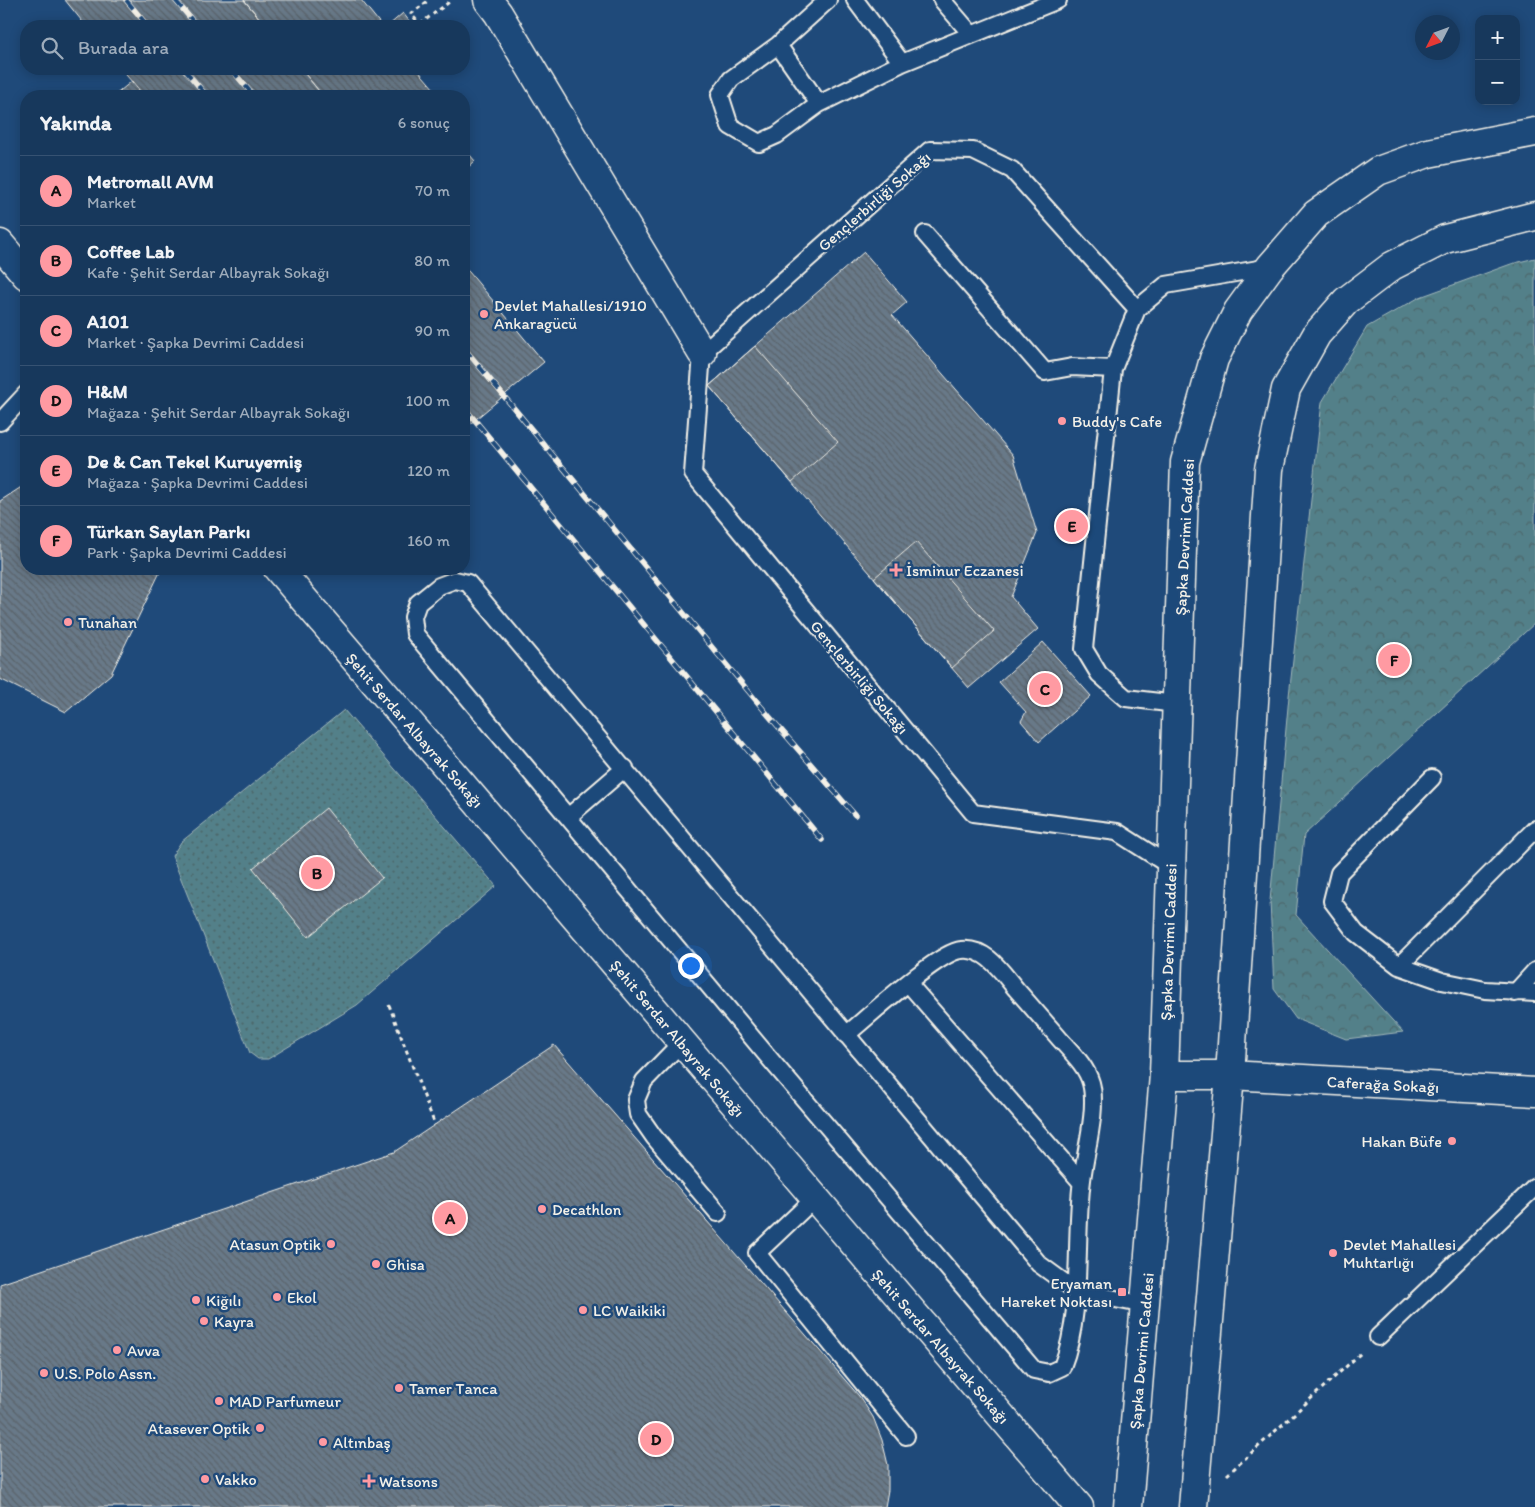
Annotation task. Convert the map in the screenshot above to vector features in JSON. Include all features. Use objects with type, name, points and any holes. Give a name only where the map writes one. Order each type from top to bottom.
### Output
[{"type":"main road","points":[[488,0],[498,13],[702,353]]},
{"type":"main road","name":"Şapka Devrimi Caddesi","points":[[1128,1507],[1164,1075],[1185,462],[1214,359],[1238,311],[1270,268],[1316,214],[1378,171],[1428,152],[1535,132]]},
{"type":"main road","points":[[1193,1507],[1230,1075],[1269,469],[1286,389],[1316,334],[1346,301],[1392,266],[1445,239],[1535,216]]},
{"type":"main road","name":"Şehit Serdar Albayrak Sokağı","points":[[283,575],[1079,1507]]},
{"type":"main road","points":[[1164,1075],[1230,1075]]},
{"type":"main road","name":"Caferağa Sokağı","points":[[1230,1075],[1535,1092]]},
{"type":"lane","points":[[828,0],[778,45],[730,79],[720,95],[730,126],[759,143],[777,136],[819,104],[902,63],[1047,2]]},
{"type":"lane","points":[[855,0],[902,63]]},
{"type":"lane","points":[[942,0],[971,34]]},
{"type":"lane","points":[[778,45],[819,104]]},
{"type":"lane","name":"Gençlerbirliği Sokağı","points":[[1137,308],[1012,170],[973,151],[930,150],[702,353],[693,474],[973,814],[1116,832],[1170,866]]},
{"type":"lane","points":[[925,234],[1045,372],[1072,368],[1112,369]]},
{"type":"lane","points":[[1176,704],[1126,698],[1099,674],[1084,649],[1112,369],[1137,308],[1166,286],[1270,268]]},
{"type":"lane","points":[[0,422],[20,400]]},
{"type":"lane","points":[[846,1035],[908,983],[943,957],[958,950],[973,949],[992,961],[1080,1063],[1091,1083],[1092,1109],[1081,1182],[1076,1291],[1069,1349],[1062,1367],[1049,1373],[1034,1370],[775,1066],[415,634],[413,617],[418,602],[439,586],[455,580],[468,583],[625,768],[846,1035],[1039,1264],[1076,1291],[1145,1305]]},
{"type":"lane","points":[[568,817],[625,768]]},
{"type":"lane","points":[[1432,778],[1339,873],[1332,901],[1356,934],[1399,966],[1442,981],[1485,990],[1535,993]]},
{"type":"lane","points":[[1399,966],[1535,830]]},
{"type":"lane","points":[[1514,993],[1535,972]]},
{"type":"lane","points":[[908,983],[1081,1182]]},
{"type":"lane","points":[[682,1042],[644,1081],[636,1100],[638,1114],[718,1213]]},
{"type":"lane","points":[[1378,1337],[1535,1187]]},
{"type":"lane","points":[[815,1198],[757,1253],[906,1436]]},
{"type":"path","points":[[415,20],[411,14],[429,0]]},
{"type":"path","points":[[426,20],[452,0]]},
{"type":"path","points":[[389,1005],[435,1125]]},
{"type":"path","points":[[1193,1507],[1378,1337]]},
{"type":"green space","points":[[1535,258],[1535,623],[1304,835],[1296,915],[1403,1032],[1346,1039],[1296,1019],[1274,989],[1270,901],[1289,696],[1322,402],[1367,327],[1420,297],[1511,264]]},
{"type":"green space","points":[[344,710],[496,886],[357,1005],[268,1059],[258,1059],[250,1053],[172,856],[181,842]]},
{"type":"building","points":[[65,0],[244,0],[261,20],[81,20]]},
{"type":"building","points":[[244,0],[361,0],[377,20],[261,20]]},
{"type":"building","points":[[403,13],[408,20],[395,20]]},
{"type":"building","points":[[126,75],[306,75],[318,90],[139,90]]},
{"type":"building","points":[[306,75],[422,75],[435,90],[318,90]]},
{"type":"building","points":[[132,81],[139,90],[121,90]]},
{"type":"building","points":[[470,155],[475,161],[470,166]]},
{"type":"building","points":[[864,252],[907,302],[892,315],[1013,455],[1037,533],[1011,597],[1038,629],[969,688],[709,386]]},
{"type":"building","name":"Devlet Mahallesi/1910 Ankaragücü","points":[[470,273],[544,362],[470,424]]},
{"type":"building","points":[[755,346],[838,442],[792,482],[709,386]]},
{"type":"building","name":"Tunahan","points":[[20,488],[20,575],[159,575],[111,674],[66,712],[0,679],[0,501]]},
{"type":"building","points":[[916,542],[994,631],[952,668],[874,578]]},
{"type":"building","points":[[1043,642],[1091,696],[1039,742],[1021,721],[1026,712],[999,682]]},
{"type":"building","points":[[326,808],[382,878],[308,937],[253,868]]},
{"type":"building","points":[[554,1045],[859,1396],[873,1417],[882,1440],[888,1465],[888,1490],[885,1507],[0,1507],[0,1284],[394,1152]]},
{"type":"railway","points":[[126,0],[143,20]]},
{"type":"railway","points":[[175,0],[192,20]]},
{"type":"railway","points":[[189,75],[202,90]]},
{"type":"railway","points":[[236,75],[249,90]]},
{"type":"railway","points":[[470,355],[769,716],[855,815]]},
{"type":"railway","points":[[470,414],[822,840]]},
{"type":"place","name":"Devlet Mahallesi/1910 Ankaragücü","points":[[484,314]]},
{"type":"place","name":"Buddy's Cafe","points":[[1062,421]]},
{"type":"place","name":"De & Can Tekel Kuruyemiş","points":[[1072,526]]},
{"type":"place","name":"İsminur Eczanesi","points":[[896,570]]},
{"type":"place","name":"Tunahan","points":[[68,622]]},
{"type":"place","name":"Türkan Saylan Parkı","points":[[1394,660]]},
{"type":"place","name":"A101","points":[[1045,689]]},
{"type":"place","name":"Coffee Lab","points":[[317,873]]},
{"type":"place","name":"Hakan Büfe","points":[[1452,1141]]},
{"type":"place","name":"Decathlon","points":[[542,1209]]},
{"type":"place","name":"Metromall AVM","points":[[450,1218]]},
{"type":"place","name":"Atasun Optik","points":[[331,1244]]},
{"type":"place","name":"Devlet Mahallesi Muhtarlığı","points":[[1333,1253]]},
{"type":"place","name":"Ghisa","points":[[376,1264]]},
{"type":"place","name":"Eryaman Hareket Noktası","points":[[1122,1292]]},
{"type":"place","name":"Ekol","points":[[277,1297]]},
{"type":"place","name":"Kiğılı","points":[[196,1300]]},
{"type":"place","name":"LC Waikiki","points":[[583,1310]]},
{"type":"place","name":"Kayra","points":[[204,1321]]},
{"type":"place","name":"Avva","points":[[117,1350]]},
{"type":"place","name":"U.S. Polo Assn.","points":[[44,1373]]},
{"type":"place","name":"Tamer Tanca","points":[[399,1388]]},
{"type":"place","name":"MAD Parfumeur","points":[[219,1401]]},
{"type":"place","name":"Atasever Optik","points":[[260,1428]]},
{"type":"place","name":"H&M","points":[[656,1439]]},
{"type":"place","name":"Altınbaş","points":[[323,1442]]},
{"type":"place","name":"Vakko","points":[[205,1479]]},
{"type":"place","name":"Watsons","points":[[369,1481]]}]
